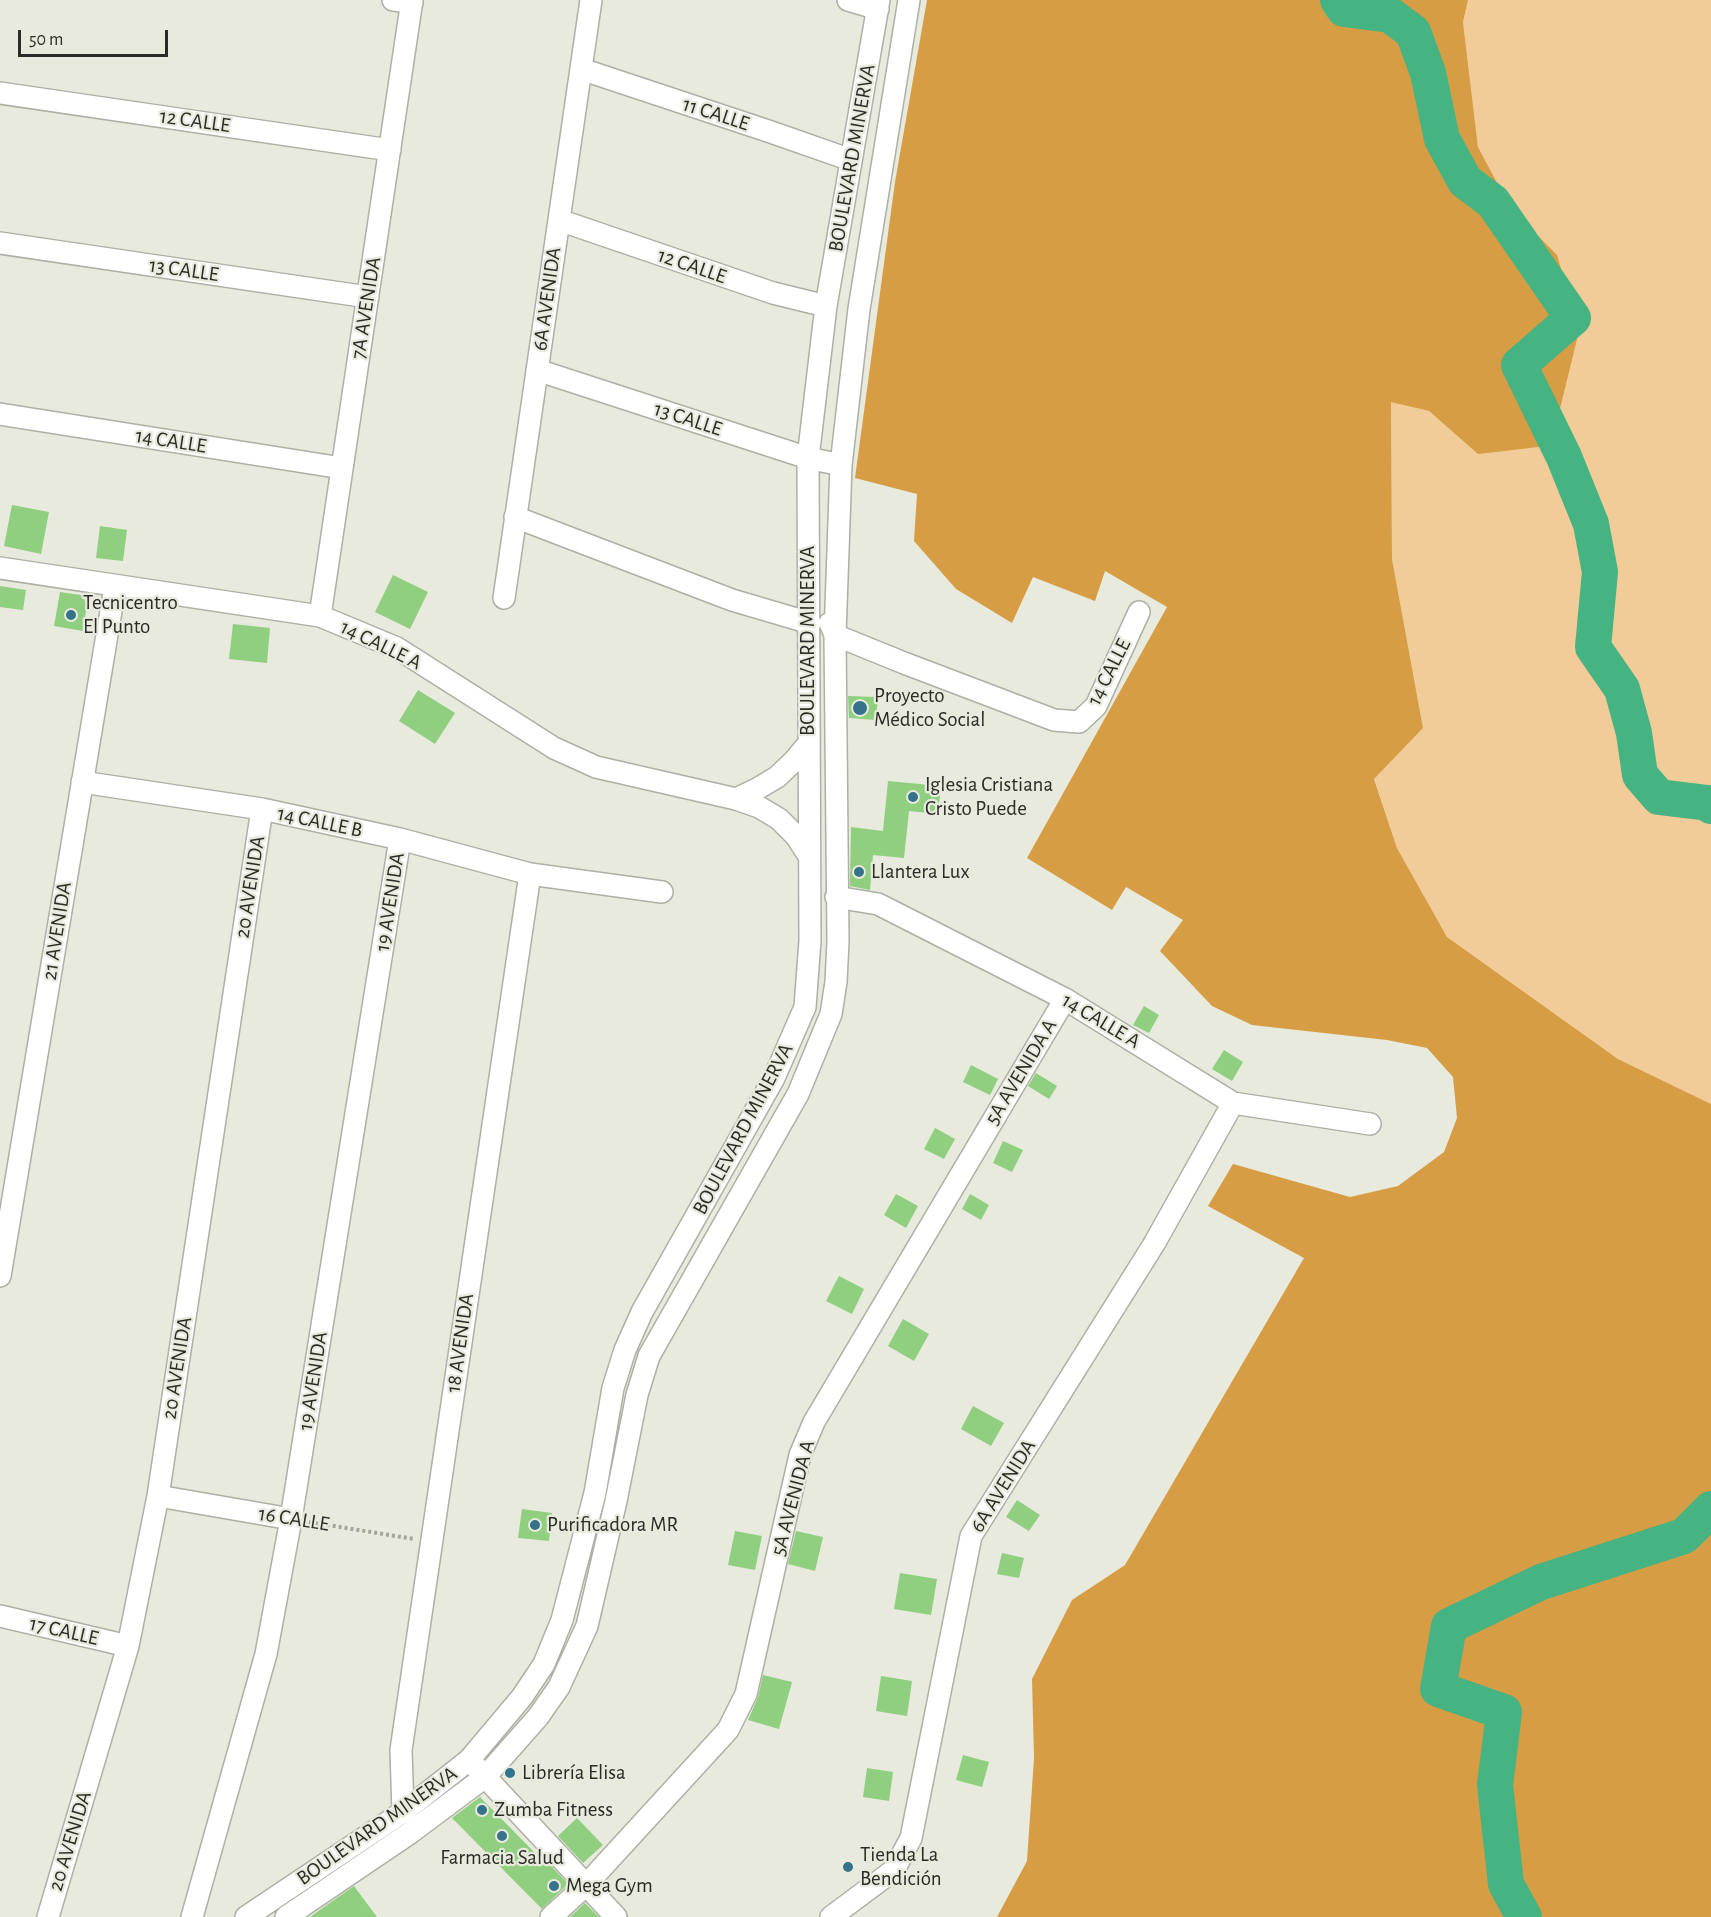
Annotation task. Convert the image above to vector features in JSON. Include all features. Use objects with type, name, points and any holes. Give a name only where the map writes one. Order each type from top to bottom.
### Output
[{"type":"street","name":"6A AVENIDA","points":[[504,598],[591,0]]},
{"type":"street","points":[[848,0],[879,5]]},
{"type":"street","name":"BOULEVARD MINERVA","points":[[286,1917],[410,1833],[485,1776],[538,1717],[559,1687],[587,1626],[616,1501],[637,1395],[649,1356],[798,1094],[831,1014],[837,982],[835,635],[841,465],[859,309],[909,0]]},
{"type":"street","name":"7A AVENIDA","points":[[320,616],[390,150],[406,1]]},
{"type":"street","name":"BOULEVARD MINERVA","points":[[246,1917],[403,1812],[469,1760],[522,1697],[544,1664],[562,1620],[595,1493],[613,1388],[625,1350],[642,1312],[774,1078],[805,1007],[810,941],[808,458],[826,306],[879,5]]},
{"type":"street","name":"11 CALLE","points":[[581,69],[756,127],[851,163]]},
{"type":"street","name":"12 CALLE","points":[[0,93],[390,150]]},
{"type":"street","points":[[879,186],[874,178],[866,173],[857,173],[851,163],[860,156],[868,159],[885,154]]},
{"type":"street","name":"12 CALLE","points":[[559,220],[773,293],[826,306]]},
{"type":"street","name":"13 CALLE","points":[[0,243],[368,297]]},
{"type":"street","name":"13 CALLE","points":[[537,370],[808,458],[841,465]]},
{"type":"street","name":"14 CALLE","points":[[0,414],[342,468]]},
{"type":"street","points":[[516,518],[732,600],[810,623]]},
{"type":"street","points":[[808,532],[822,553],[825,611],[835,635]]},
{"type":"street","name":"14 CALLE A","points":[[0,568],[320,616],[397,648],[554,748],[596,767],[759,807],[779,819],[796,836],[809,856]]},
{"type":"street","name":"21 AVENIDA","points":[[0,1276],[115,586]]},
{"type":"street","name":"14 CALLE","points":[[835,635],[1054,720],[1079,722],[1096,706],[1139,612]]},
{"type":"street","points":[[736,800],[777,777],[808,743]]},
{"type":"street","name":"14 CALLE B","points":[[82,782],[262,809],[400,839],[530,874],[662,892]]},
{"type":"street","name":"20 AVENIDA","points":[[48,1917],[128,1646],[158,1496],[262,809]]},
{"type":"street","name":"19 AVENIDA","points":[[192,1917],[266,1654],[291,1519],[400,839]]},
{"type":"street","name":"18 AVENIDA","points":[[403,1812],[401,1750],[530,874]]},
{"type":"street","name":"14 CALLE A","points":[[836,897],[878,904],[1065,999],[1233,1103],[1370,1124]]},
{"type":"street","name":"5A AVENIDA A","points":[[551,1917],[586,1884],[728,1730],[746,1694],[800,1455],[814,1422],[1065,999]]},
{"type":"street","name":"6A AVENIDA","points":[[831,1917],[894,1870],[911,1838],[971,1536],[1154,1244],[1233,1103]]},
{"type":"street","name":"16 CALLE","points":[[158,1496],[291,1519]]},
{"type":"street","name":"17 CALLE","points":[[0,1616],[128,1646]]},
{"type":"street","points":[[469,1760],[616,1917]]},
{"type":"path","name":"16 CALLE","points":[[291,1519],[430,1542]]},
{"type":"shaded area","points":[[927,0],[1468,0],[1463,22],[1478,147],[1510,207],[1557,255],[1579,331],[1557,421],[1547,446],[1478,454],[1429,411],[1391,402],[1392,559],[1423,728],[1374,779],[1397,848],[1447,937],[1618,1059],[1711,1104],[1711,1917],[997,1917],[1027,1861],[1034,1758],[1032,1679],[1072,1600],[1125,1565],[1304,1258],[1208,1206],[1233,1164],[1350,1197],[1398,1186],[1444,1152],[1457,1118],[1453,1077],[1427,1048],[1387,1040],[1252,1025],[1212,1006],[1160,951],[1183,920],[1126,887],[1112,910],[1027,858],[1167,607],[1105,571],[1095,601],[1033,577],[1012,623],[956,589],[914,541],[917,494],[855,478],[895,182]]},
{"type":"shaded area","points":[[1468,0],[1711,0],[1711,1104],[1618,1059],[1447,937],[1397,848],[1374,778],[1423,728],[1392,559],[1391,401],[1429,411],[1479,454],[1557,255],[1510,207],[1478,147],[1463,22]]},
{"type":"building","points":[[12,505],[49,512],[41,554],[4,546]]},
{"type":"building","points":[[100,526],[127,530],[123,561],[96,558]]},
{"type":"building","points":[[393,575],[428,592],[410,629],[375,612]]},
{"type":"building","points":[[0,586],[26,590],[23,610],[0,607]]},
{"type":"building","name":"Tecnicentro El Punto","points":[[60,592],[81,595],[87,604],[83,631],[54,626]]},
{"type":"building","points":[[233,624],[270,628],[267,663],[229,659]]},
{"type":"building","points":[[418,690],[455,713],[435,744],[399,721]]},
{"type":"building","name":"Proyecto Médico Social","points":[[848,696],[878,697],[876,720],[849,718]]},
{"type":"building","points":[[888,781],[941,786],[938,814],[909,811],[904,858],[873,855],[870,890],[850,886],[851,827],[883,831]]},
{"type":"building","points":[[1144,1006],[1159,1015],[1149,1033],[1133,1025]]},
{"type":"building","points":[[1224,1050],[1243,1062],[1232,1081],[1212,1069]]},
{"type":"building","points":[[971,1065],[998,1079],[990,1095],[963,1082]]},
{"type":"building","points":[[1036,1073],[1057,1086],[1049,1099],[1028,1086]]},
{"type":"building","points":[[935,1128],[955,1139],[944,1159],[924,1149]]},
{"type":"building","points":[[1003,1141],[1023,1150],[1012,1172],[993,1163]]},
{"type":"building","points":[[896,1194],[918,1206],[906,1228],[884,1215]]},
{"type":"building","points":[[970,1194],[989,1205],[981,1220],[962,1209]]},
{"type":"building","points":[[839,1276],[864,1289],[852,1314],[826,1301]]},
{"type":"building","points":[[903,1319],[929,1334],[914,1361],[888,1346]]},
{"type":"building","points":[[973,1406],[1004,1423],[991,1446],[961,1429]]},
{"type":"building","points":[[1017,1500],[1040,1515],[1029,1531],[1006,1517]]},
{"type":"building","name":"Purificadora MR","points":[[522,1509],[552,1513],[549,1541],[518,1538]]},
{"type":"building","points":[[735,1531],[762,1536],[755,1570],[728,1565]]},
{"type":"building","points":[[796,1531],[823,1537],[815,1571],[788,1564]]},
{"type":"building","points":[[1002,1553],[1024,1558],[1019,1578],[997,1574]]},
{"type":"building","points":[[900,1573],[937,1579],[931,1615],[894,1609]]},
{"type":"building","points":[[763,1675],[792,1682],[779,1729],[748,1720],[758,1697]]},
{"type":"building","points":[[881,1676],[912,1681],[907,1716],[876,1711]]},
{"type":"building","points":[[963,1755],[989,1762],[982,1787],[956,1780]]},
{"type":"building","points":[[867,1768],[893,1772],[889,1801],[863,1797]]},
{"type":"building","points":[[480,1797],[568,1884],[542,1909],[452,1818]]},
{"type":"building","points":[[577,1818],[603,1845],[583,1863],[558,1836]]},
{"type":"building","points":[[354,1886],[377,1917],[310,1917],[324,1907]]},
{"type":"building","points":[[585,1903],[599,1917],[570,1917]]},
{"type":"waterway","points":[[1338,0],[1344,9],[1390,15],[1413,32],[1428,73],[1442,139],[1465,181],[1493,202],[1573,318],[1519,365],[1564,457],[1591,524],[1600,572],[1593,647],[1622,689],[1634,733],[1640,775],[1659,797],[1708,803],[1711,806]]},
{"type":"waterway","points":[[1524,1917],[1506,1884],[1495,1785],[1504,1712],[1438,1689],[1449,1626],[1541,1582],[1684,1536],[1711,1509]]},
{"type":"place","name":"Tecnicentro El Punto","points":[[71,615]]},
{"type":"place","name":"Proyecto Médico Social","points":[[860,708]]},
{"type":"place","name":"Iglesia Cristiana Cristo Puede","points":[[913,797]]},
{"type":"place","name":"Llantera Lux","points":[[859,872]]},
{"type":"place","name":"Purificadora MR","points":[[535,1525]]},
{"type":"place","name":"Librería Elisa","points":[[510,1773]]},
{"type":"place","name":"Zumba Fitness","points":[[482,1810]]},
{"type":"place","name":"Farmacia Salud","points":[[502,1836]]},
{"type":"place","name":"Tienda La Bendición","points":[[848,1867]]},
{"type":"place","name":"Mega Gym","points":[[554,1886]]}]
